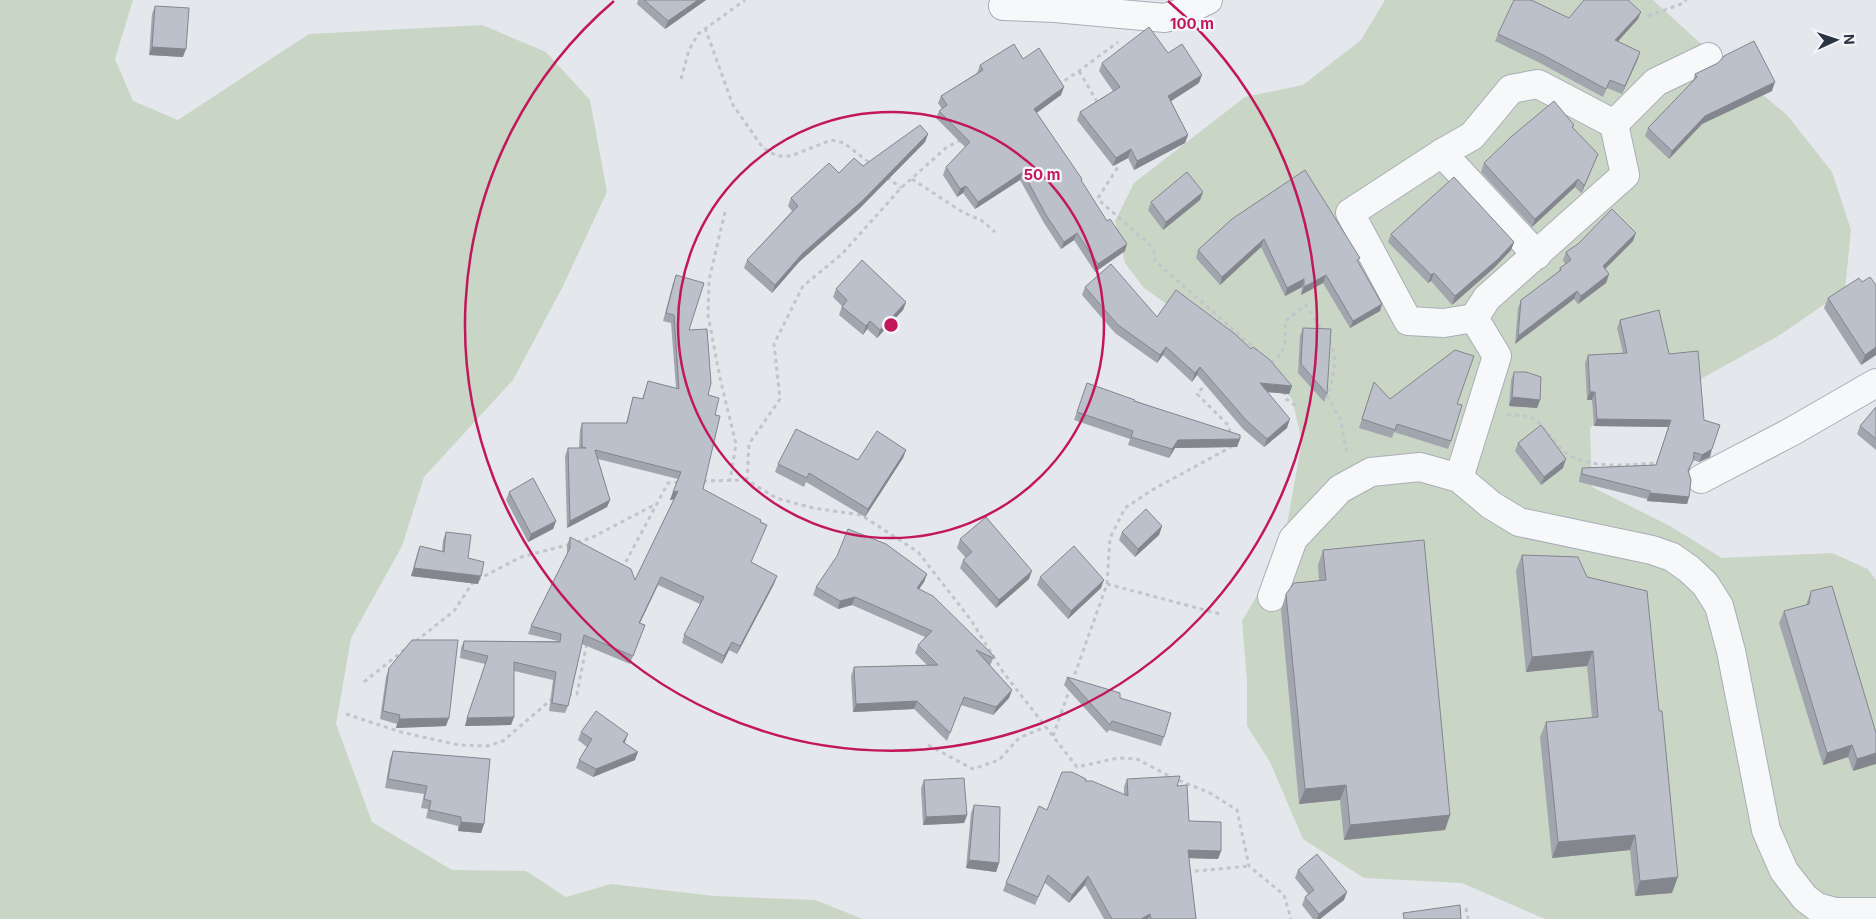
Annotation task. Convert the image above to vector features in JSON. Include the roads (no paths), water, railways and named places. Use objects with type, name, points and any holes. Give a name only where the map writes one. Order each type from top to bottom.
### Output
[{"type":"street","points":[[1003,6],[1080,5],[1165,18],[1208,0]]},
{"type":"street","points":[[1614,124],[1656,82],[1708,57]]},
{"type":"street","points":[[1538,84],[1614,124],[1625,175],[1487,298],[1474,318],[1444,324],[1408,321],[1350,213],[1472,136],[1511,89],[1538,84]]},
{"type":"street","points":[[1442,154],[1537,255]]},
{"type":"street","points":[[1459,478],[1498,356],[1474,318]]},
{"type":"street","points":[[1701,479],[1799,428],[1876,383]]},
{"type":"street","points":[[1272,597],[1293,539],[1340,489],[1371,472],[1420,467],[1459,478],[1491,505],[1520,522],[1652,550],[1672,557],[1705,584],[1719,606],[1731,651],[1766,830],[1784,871],[1805,898],[1817,907],[1835,912],[1876,912]]}]
